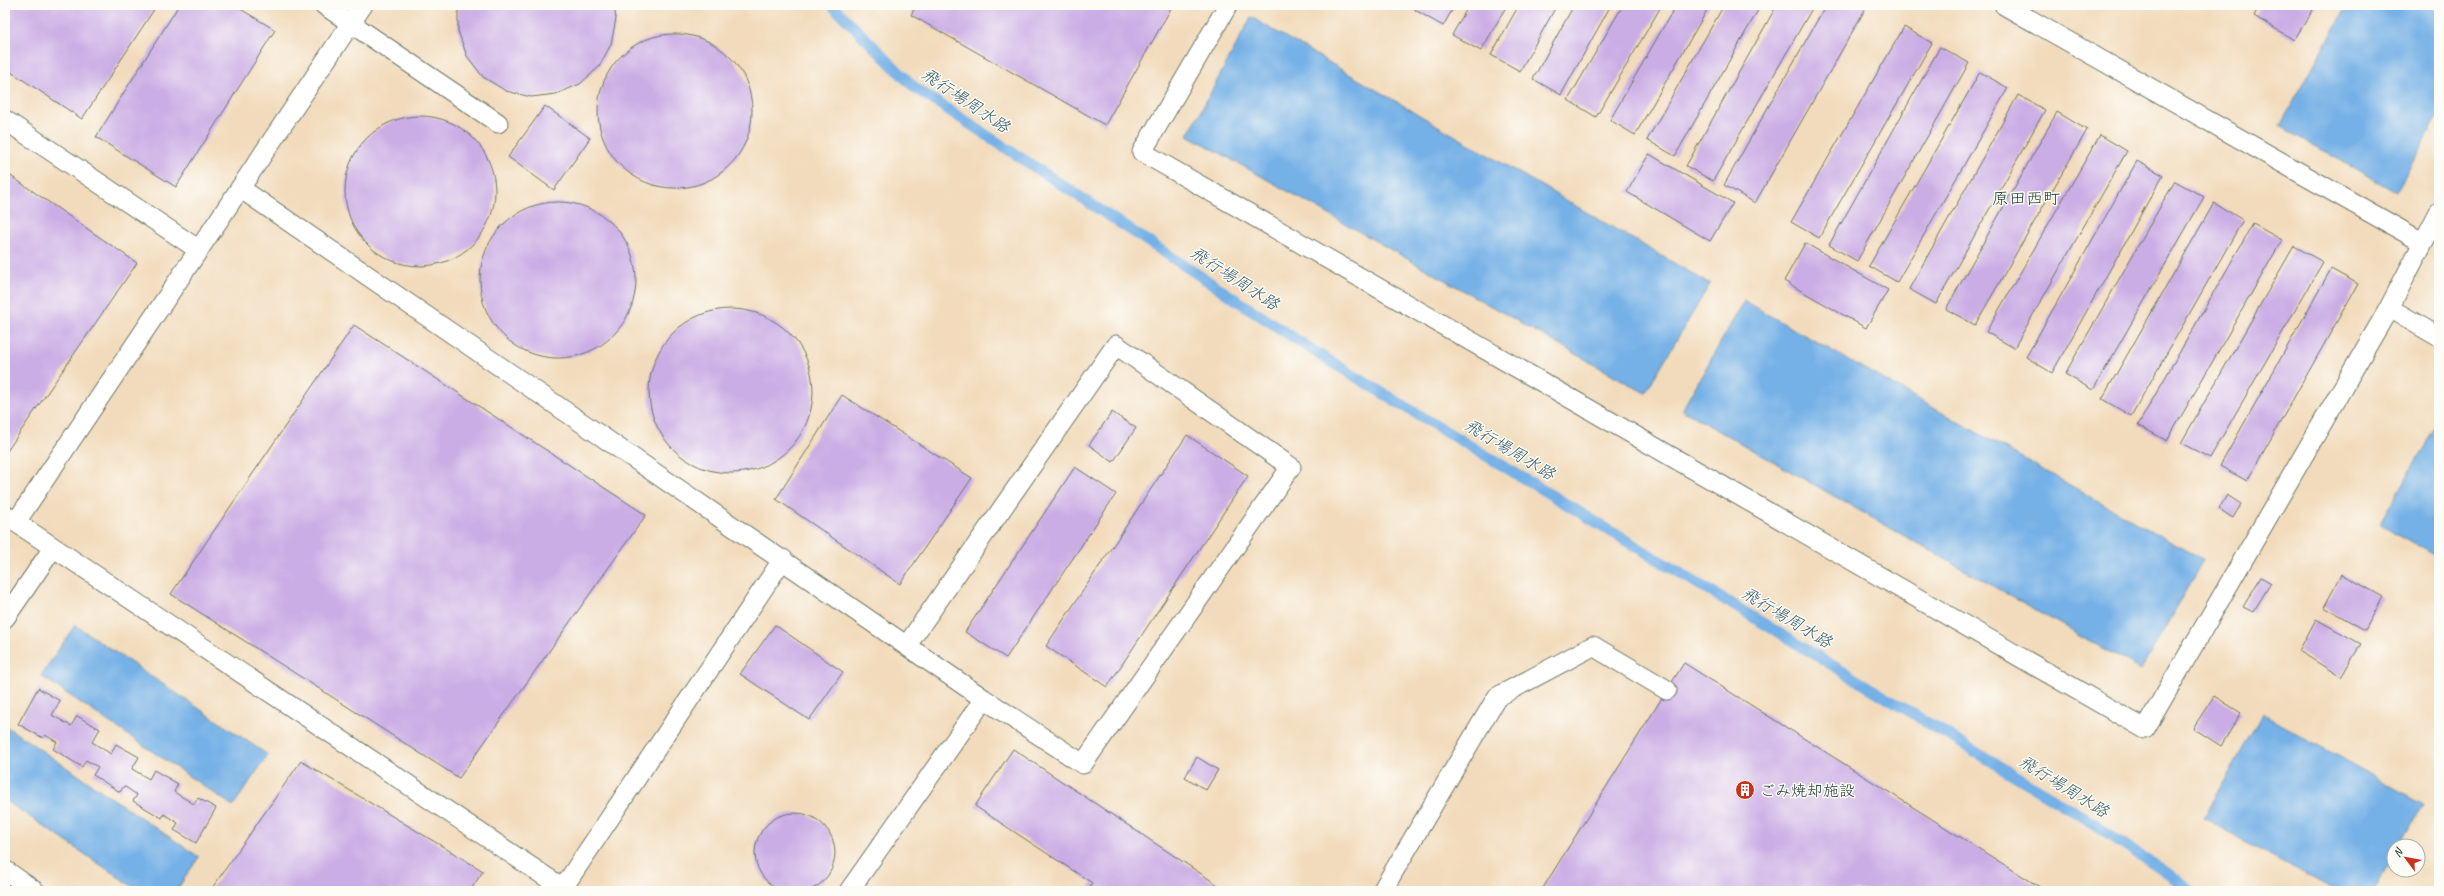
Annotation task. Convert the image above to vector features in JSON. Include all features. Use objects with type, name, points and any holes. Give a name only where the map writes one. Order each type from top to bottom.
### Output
[{"type":"lane","points":[[324,5],[498,123]]},
{"type":"lane","points":[[363,5],[199,250],[11,519],[52,548],[565,890],[783,559]]},
{"type":"lane","points":[[1228,5],[1142,152],[2145,729],[2388,308],[2439,212]]},
{"type":"lane","points":[[2004,5],[2422,242]]},
{"type":"lane","points":[[5,120],[199,250]]},
{"type":"lane","points":[[240,188],[783,559],[984,699],[1083,764],[1291,467],[1116,345],[907,645]]},
{"type":"lane","points":[[2388,308],[2439,337]]},
{"type":"lane","points":[[5,618],[52,548]]},
{"type":"lane","points":[[1382,891],[1497,698],[1593,646],[1667,690]]},
{"type":"lane","points":[[849,891],[984,699]]},
{"type":"lane","points":[[5,870],[35,891]]},
{"type":"water","points":[[2347,5],[2439,5],[2439,115],[2396,192],[2280,126]]},
{"type":"water","points":[[1251,17],[1710,284],[1645,393],[1188,135]]},
{"type":"water","points":[[1744,301],[2203,560],[2141,670],[1682,410]]},
{"type":"water","points":[[2439,420],[2439,557],[2380,524]]},
{"type":"water","points":[[75,625],[268,755],[233,806],[41,676]]},
{"type":"water","points":[[2262,714],[2423,804],[2404,838],[2386,838],[2386,870],[2374,891],[2334,891],[2204,818]]},
{"type":"water","points":[[7,727],[199,857],[176,891],[139,891],[5,800]]},
{"type":"building","points":[[5,5],[157,5],[82,119],[5,68]]},
{"type":"building","points":[[179,5],[234,5],[275,30],[176,187],[96,137]]},
{"type":"building","points":[[458,5],[614,5],[616,19],[611,44],[599,67],[580,84],[556,94],[531,97],[506,91],[483,77],[467,56],[458,31]]},
{"type":"building","points":[[916,5],[1173,5],[1105,125],[911,15]]},
{"type":"building","points":[[1418,5],[1455,5],[1443,26],[1415,10]]},
{"type":"building","points":[[1469,5],[1507,5],[1481,51],[1452,35]]},
{"type":"building","points":[[1519,5],[1557,5],[1520,71],[1491,55]]},
{"type":"building","points":[[1574,5],[1611,5],[1561,95],[1533,79]]},
{"type":"building","points":[[1623,5],[1662,5],[1596,117],[1568,100]]},
{"type":"building","points":[[1676,5],[1710,5],[1635,135],[1610,120]]},
{"type":"building","points":[[1724,5],[1761,5],[1675,156],[1647,140]]},
{"type":"building","points":[[1777,5],[1814,5],[1713,181],[1686,166]]},
{"type":"building","points":[[1826,5],[1867,6],[1755,203],[1724,185]]},
{"type":"building","points":[[2260,5],[2316,5],[2294,40],[2254,16]]},
{"type":"building","points":[[1904,27],[1932,43],[1819,238],[1791,222]]},
{"type":"building","points":[[675,34],[690,36],[711,43],[718,47],[734,62],[739,68],[746,82],[752,111],[750,126],[743,147],[739,154],[724,170],[718,175],[704,182],[675,188],[660,186],[639,179],[632,175],[616,160],[611,154],[604,140],[598,111],[600,96],[607,75],[611,68],[626,52],[632,47],[646,40]]},
{"type":"building","points":[[1940,47],[1969,63],[1857,261],[1829,245]]},
{"type":"building","points":[[1980,72],[2008,88],[1897,282],[1869,266]]},
{"type":"building","points":[[2018,95],[2045,110],[1936,304],[1909,289]]},
{"type":"building","points":[[545,106],[590,138],[554,190],[508,157]]},
{"type":"building","points":[[2057,112],[2087,130],[1975,325],[1946,309]]},
{"type":"building","points":[[413,116],[427,116],[442,119],[455,125],[468,133],[478,143],[492,169],[495,191],[494,206],[489,220],[478,239],[468,249],[442,263],[427,266],[413,266],[398,263],[385,257],[372,249],[362,239],[348,213],[345,198],[345,184],[348,169],[354,156],[362,143],[372,133],[398,119]]},
{"type":"building","points":[[2100,135],[2127,151],[2014,348],[1986,332]]},
{"type":"building","points":[[1649,154],[1733,203],[1710,241],[1627,192]]},
{"type":"building","points":[[2137,161],[2163,175],[2052,373],[2026,357]]},
{"type":"building","points":[[5,172],[137,263],[5,454]]},
{"type":"building","points":[[2175,181],[2204,197],[2093,390],[2065,374]]},
{"type":"building","points":[[558,202],[581,205],[595,211],[613,225],[627,243],[633,257],[636,280],[633,303],[627,317],[613,335],[595,349],[581,355],[558,358],[535,355],[521,349],[503,335],[489,317],[483,303],[480,280],[483,257],[489,243],[503,225],[521,211],[535,205]]},
{"type":"building","points":[[2214,203],[2243,220],[2131,416],[2102,399]]},
{"type":"building","points":[[2253,224],[2282,240],[2167,441],[2138,425]]},
{"type":"building","points":[[1805,243],[1888,290],[1866,328],[1784,281]]},
{"type":"building","points":[[2294,246],[2323,262],[2210,458],[2181,443]]},
{"type":"building","points":[[2331,269],[2358,284],[2247,481],[2220,466]]},
{"type":"building","points":[[731,309],[755,313],[776,323],[789,333],[799,346],[809,367],[813,391],[809,415],[799,436],[789,449],[776,459],[755,469],[731,473],[707,469],[686,459],[673,449],[663,436],[653,415],[649,391],[653,367],[663,346],[673,333],[686,323],[707,313]]},
{"type":"building","points":[[354,325],[646,515],[459,778],[171,594]]},
{"type":"building","points":[[842,395],[972,478],[900,584],[776,499]]},
{"type":"building","points":[[1112,412],[1136,428],[1113,462],[1089,445]]},
{"type":"building","points":[[1187,435],[1248,476],[1107,687],[1046,646]]},
{"type":"building","points":[[1075,467],[1116,494],[1006,658],[965,632]]},
{"type":"building","points":[[2227,495],[2241,504],[2233,518],[2219,509]]},
{"type":"building","points":[[2342,574],[2383,597],[2365,630],[2324,607]]},
{"type":"building","points":[[2261,577],[2271,583],[2253,612],[2243,607]]},
{"type":"building","points":[[2316,619],[2361,644],[2341,677],[2299,651]]},
{"type":"building","points":[[775,625],[843,672],[809,720],[740,674]]},
{"type":"building","name":"ごみ焼却施設","points":[[1684,663],[2046,891],[1541,891]]},
{"type":"building","points":[[38,688],[60,701],[52,715],[71,726],[77,716],[100,729],[92,742],[111,754],[116,744],[139,757],[132,769],[149,779],[154,770],[178,784],[174,792],[194,804],[198,798],[216,808],[196,843],[174,830],[178,823],[164,814],[162,818],[133,801],[137,795],[124,786],[120,792],[93,775],[98,767],[86,760],[82,767],[53,749],[57,742],[45,735],[43,738],[18,724]]},
{"type":"building","points":[[2214,696],[2241,713],[2221,746],[2193,728]]},
{"type":"building","points":[[1013,749],[1227,891],[1087,891],[1092,883],[975,806]]},
{"type":"building","points":[[1197,757],[1218,770],[1206,790],[1185,777]]},
{"type":"building","points":[[301,761],[483,871],[470,891],[210,891]]},
{"type":"building","points":[[795,813],[810,816],[823,825],[832,838],[835,853],[832,868],[823,881],[810,890],[795,893],[780,890],[767,881],[758,868],[755,853],[758,838],[767,825],[780,816]]},
{"type":"waterway","name":"飛行場周水路","points":[[832,5],[915,88],[1323,357],[2085,818],[2193,891]]},
{"type":"place","name":"ごみ焼却施設","points":[[1745,790]]},
{"type":"district","name":"原田西町","points":[[2026,198]]}]
